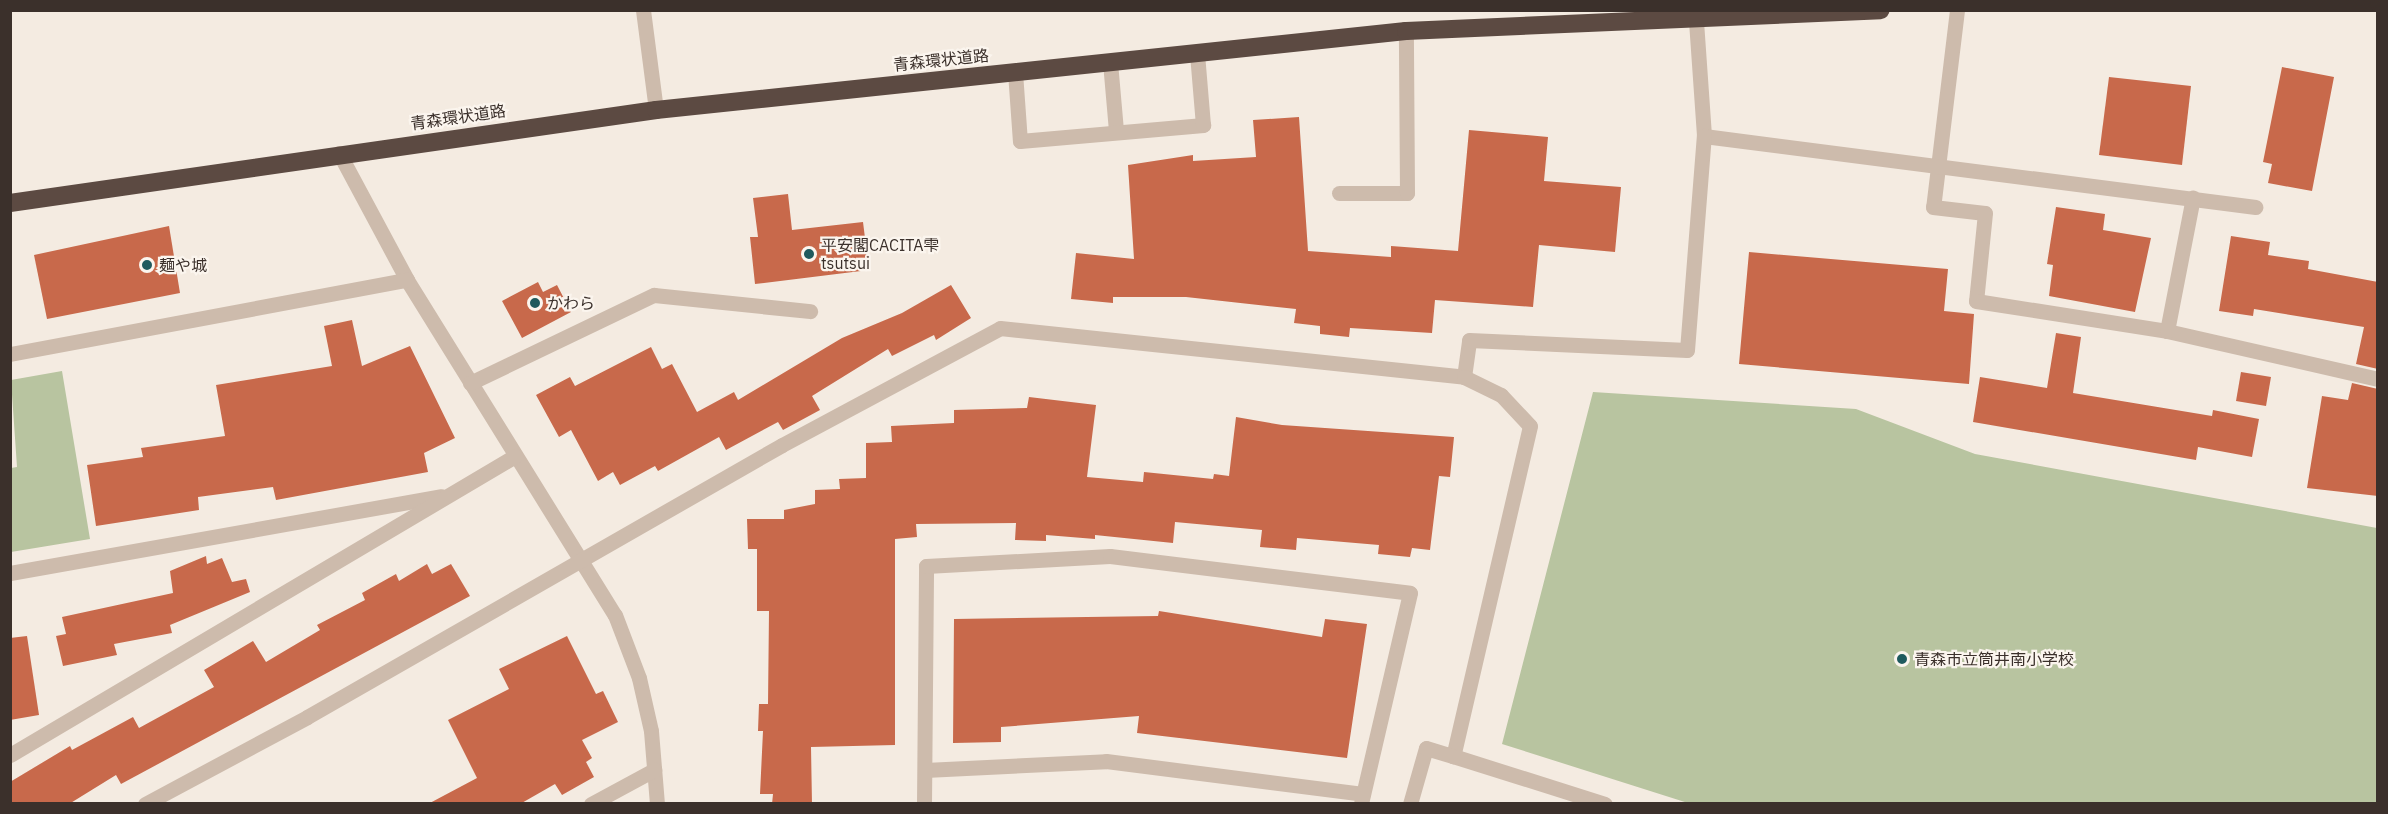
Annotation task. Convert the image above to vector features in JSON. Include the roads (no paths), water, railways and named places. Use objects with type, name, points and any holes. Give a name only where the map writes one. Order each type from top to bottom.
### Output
[{"type":"highway","name":"青森環状道路","points":[[10,203],[339,153],[656,110],[1406,31],[1696,21],[1881,10]]},
{"type":"street","points":[[643,10],[656,110]]},
{"type":"street","points":[[1958,10],[1933,207],[1985,213],[1976,301],[2167,332],[2378,379]]},
{"type":"street","points":[[1464,377],[1469,340],[1687,350],[1704,136],[1696,21]]},
{"type":"street","points":[[1340,193],[1407,193],[1406,31]]},
{"type":"street","points":[[1015,72],[1020,141],[1203,125],[1197,53]]},
{"type":"street","points":[[1110,62],[1116,131]]},
{"type":"street","points":[[1704,136],[1937,164],[2255,207]]},
{"type":"street","points":[[339,153],[407,280],[514,456],[615,615],[639,678],[654,770],[657,804]]},
{"type":"street","points":[[2167,332],[2193,197]]},
{"type":"street","points":[[10,354],[407,280]]},
{"type":"street","points":[[470,383],[654,295],[810,311]]},
{"type":"street","points":[[145,804],[307,717],[782,445],[1000,328],[1464,377],[1501,395],[1530,426],[1453,756]]},
{"type":"street","points":[[10,755],[514,456]]},
{"type":"street","points":[[10,573],[450,495]]},
{"type":"street","points":[[924,804],[926,566],[1110,555],[1410,593],[1362,799],[1106,761],[926,770]]},
{"type":"street","points":[[1410,804],[1425,748],[1605,804]]},
{"type":"street","points":[[591,804],[654,770]]},
{"type":"place","name":"平安閣CACITA雫 tsutsui","points":[[809,254]]},
{"type":"place","name":"麺や城","points":[[147,265]]},
{"type":"place","name":"かわら","points":[[535,303]]},
{"type":"place","name":"青森市立筒井南小学校","points":[[1902,659]]}]
